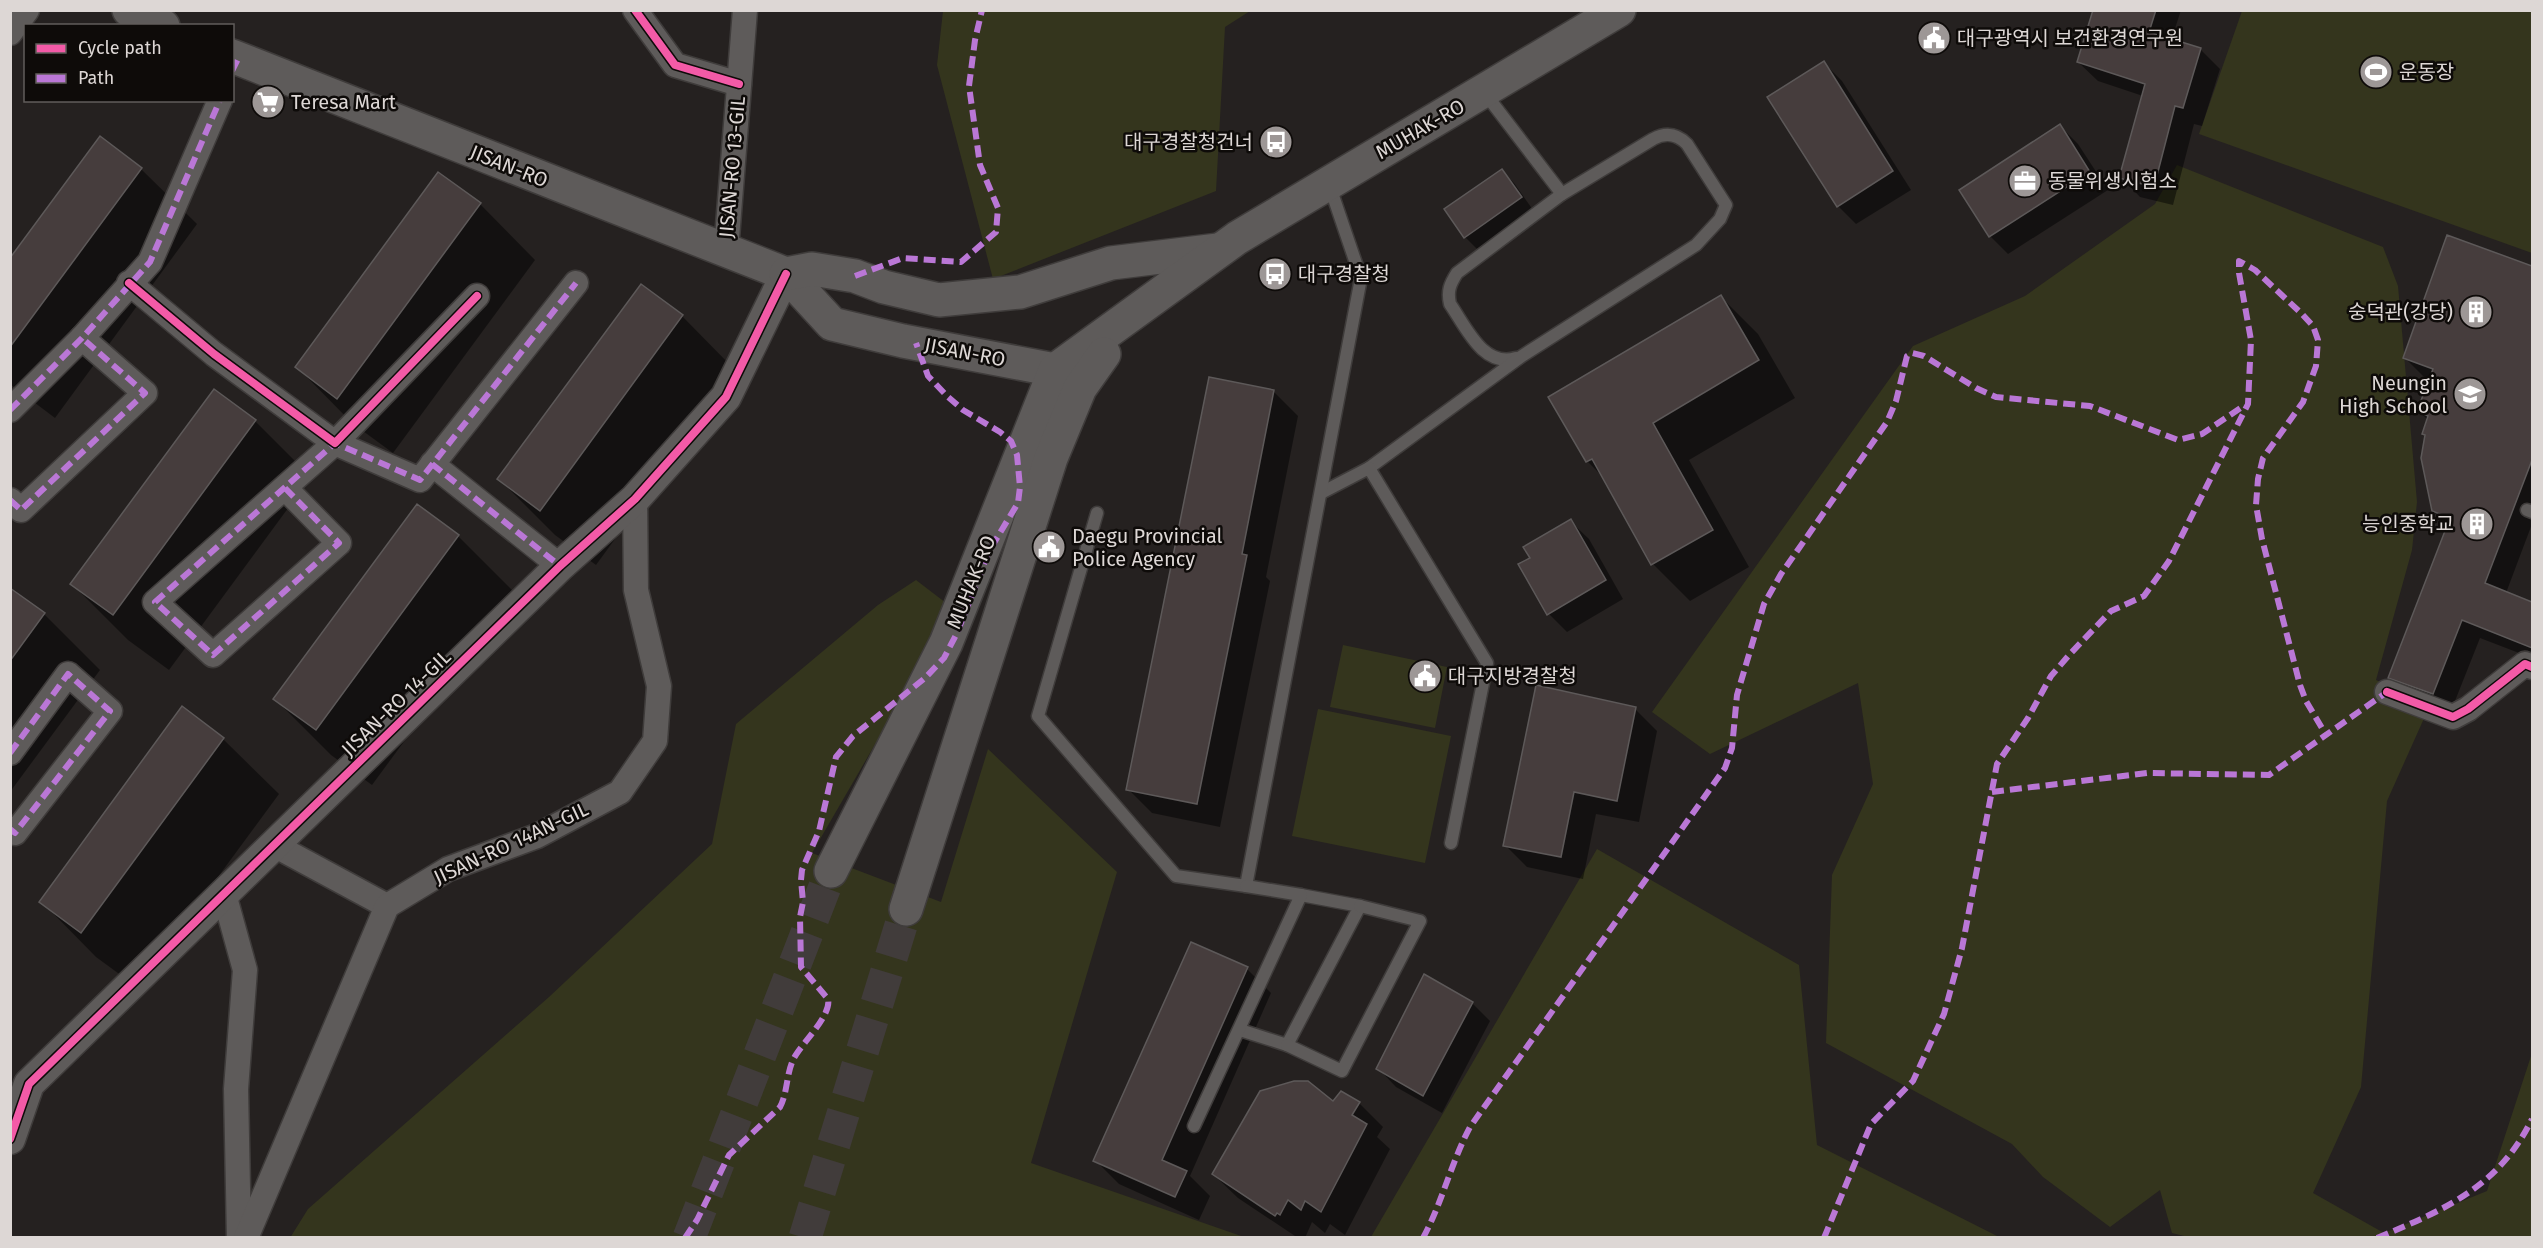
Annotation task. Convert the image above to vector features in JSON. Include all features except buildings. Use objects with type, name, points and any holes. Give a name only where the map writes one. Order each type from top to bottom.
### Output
[{"type":"main road","points":[[129,10],[158,24]]},
{"type":"main road","name":"MUHAK-RO","points":[[831,871],[946,643],[1056,370],[1222,249],[1619,10]]},
{"type":"main road","name":"JISAN-RO","points":[[234,62],[786,274],[832,324],[903,341],[1056,370],[1095,366]]},
{"type":"main road","name":"MUHAK-RO","points":[[1111,263],[1222,249]]},
{"type":"main road","name":"JISAN-RO","points":[[786,274],[812,269],[855,276],[884,287],[939,300],[1020,292],[1111,263]]},
{"type":"main road","name":"MUHAK-RO","points":[[906,909],[1051,458],[1080,388],[1130,315]]},
{"type":"street","points":[[10,33],[27,10]]},
{"type":"street","points":[[635,10],[675,65],[739,84]]},
{"type":"street","name":"JISAN-RO 13-GIL","points":[[726,251],[745,10]]},
{"type":"street","points":[[10,410],[82,338],[150,262],[219,102]]},
{"type":"street","name":"JISAN-RO 14-GIL","points":[[10,1139],[20,1088],[224,894],[560,566],[635,499],[726,398],[786,274]]},
{"type":"street","points":[[129,283],[214,354],[335,443],[420,480],[576,283]]},
{"type":"street","points":[[285,488],[339,543],[213,655],[154,602],[335,443],[477,296]]},
{"type":"street","points":[[10,500],[21,510],[144,393],[82,338]]},
{"type":"street","points":[[432,464],[560,566]]},
{"type":"street","name":"JISAN-RO 14AN-GIL","points":[[387,906],[448,869],[537,836],[620,792],[655,741],[659,686],[636,590],[635,499]]},
{"type":"street","points":[[2387,692],[2453,717],[2468,709],[2525,664],[2532,667]]},
{"type":"street","points":[[10,753],[68,674],[110,711],[15,833],[10,829]]},
{"type":"street","points":[[246,1238],[387,906],[274,845]]},
{"type":"street","points":[[224,894],[245,970],[236,1089],[239,1238]]},
{"type":"lane","points":[[1483,91],[1562,194]]},
{"type":"lane","points":[[1321,493],[1369,468],[1522,356],[1696,245],[1720,219],[1725,205],[1681,138],[1662,135],[1653,139],[1562,194],[1457,273],[1450,284],[1448,295],[1450,304],[1485,353],[1502,360],[1522,356]]},
{"type":"lane","points":[[1246,886],[1361,278],[1329,183]]},
{"type":"lane","points":[[1369,468],[1487,663],[1451,843]]},
{"type":"lane","points":[[1097,513],[1038,716],[1176,876],[1301,895],[1360,906],[1420,921],[1342,1071],[1287,1045],[1240,1030]]},
{"type":"lane","points":[[1194,1126],[1301,895]]},
{"type":"lane","points":[[1287,1045],[1360,906]]},
{"type":"green space","points":[[943,11],[1250,11],[1225,27],[1216,191],[993,279],[937,65]]},
{"type":"green space","name":"운동장","points":[[2242,11],[2532,11],[2532,253],[2199,134]]},
{"type":"green space","points":[[2177,165],[2383,247],[2398,286],[2417,502],[2412,550],[2376,680],[2430,705],[2387,801],[2361,1087],[2313,1193],[2384,1233],[2487,1191],[2532,1053],[2532,1237],[2188,1237],[2172,1233],[2160,1190],[2110,1227],[2043,1177],[2012,1144],[1826,1043],[1832,875],[1873,784],[1858,683],[1710,754],[1652,712],[1913,346],[2025,296],[2155,204]]},
{"type":"green space","points":[[916,580],[946,603],[917,672],[812,853],[941,902],[988,749],[1117,872],[1031,1163],[1244,1237],[290,1238],[308,1209],[549,997],[712,844],[736,724],[878,605]]},
{"type":"green space","points":[[1343,645],[1447,667],[1435,728],[1330,707]]},
{"type":"green space","points":[[1318,709],[1451,736],[1425,863],[1292,836]]},
{"type":"green space","points":[[1597,849],[1799,965],[1817,1145],[1999,1237],[1371,1237]]},
{"type":"tunnel","points":[[689,1238],[831,871]]},
{"type":"tunnel","points":[[805,1238],[906,909]]},
{"type":"marked path","points":[[855,276],[903,258],[961,262],[996,232],[998,208],[980,165],[969,86],[975,40],[982,10]]},
{"type":"marked path","points":[[234,67],[238,59]]},
{"type":"marked path","points":[[10,410],[82,338],[150,262],[219,102]]},
{"type":"marked path","points":[[1824,1238],[1871,1124],[1913,1081],[1944,1014],[1962,948],[1997,764],[2028,718],[2051,676],[2111,611],[2144,596],[2169,561],[2248,404],[2251,340],[2239,273],[2239,261],[2255,270],[2302,314],[2313,326],[2318,340],[2316,366],[2303,402],[2263,458],[2258,479],[2256,505],[2262,539],[2300,685],[2306,701],[2326,735]]},
{"type":"marked path","points":[[285,488],[339,543],[213,655],[155,602],[335,443],[420,480],[576,283]]},
{"type":"marked path","points":[[10,500],[21,510],[145,393],[82,338]]},
{"type":"marked path","points":[[685,1238],[697,1220],[729,1155],[780,1107],[794,1058],[821,1021],[828,1006],[828,999],[801,967],[800,917],[803,902],[801,880],[802,870],[819,831],[836,757],[853,736],[925,678],[944,658],[957,633],[989,551],[1018,503],[1020,487],[1017,455],[1011,441],[963,410],[947,396],[928,376],[916,343]]},
{"type":"marked path","points":[[1423,1238],[1470,1127],[1725,768],[1732,748],[1737,695],[1764,604],[1781,574],[1887,422],[1896,401],[1907,356],[1912,353],[1924,356],[1976,388],[1996,397],[2090,406],[2178,440],[2202,434],[2245,405]]},
{"type":"marked path","points":[[432,464],[560,566]]},
{"type":"marked path","points":[[10,753],[68,674],[110,711],[15,833],[10,829]]},
{"type":"marked path","points":[[1992,792],[2147,773],[2269,775],[2387,692]]},
{"type":"marked path","points":[[2377,1238],[2425,1217],[2467,1194],[2503,1162],[2519,1142],[2532,1119]]},
{"type":"cycle path","points":[[635,10],[675,65],[739,84]]},
{"type":"cycle path","points":[[10,1139],[29,1084],[560,566],[635,499],[726,397],[786,274]]},
{"type":"cycle path","points":[[129,283],[214,354],[335,443],[477,296]]},
{"type":"cycle path","points":[[2387,692],[2453,717],[2468,709],[2525,664],[2532,667]]},
{"type":"place","name":"대구광역시 보건환경연구원","points":[[1934,38]]},
{"type":"place","name":"운동장","points":[[2376,72]]},
{"type":"place","name":"Teresa Mart","points":[[268,102]]},
{"type":"place","name":"대구경찰청건너","points":[[1276,142]]},
{"type":"place","name":"동물위생시험소","points":[[2025,181]]},
{"type":"place","name":"대구경찰청","points":[[1275,274]]},
{"type":"place","name":"숭덕관(강당)","points":[[2476,312]]},
{"type":"place","name":"Neungin High School","points":[[2470,394]]},
{"type":"place","name":"능인중학교","points":[[2477,524]]},
{"type":"place","name":"Daegu Provincial Police Agency","points":[[1049,547]]},
{"type":"place","name":"대구지방경찰청","points":[[1425,676]]}]
